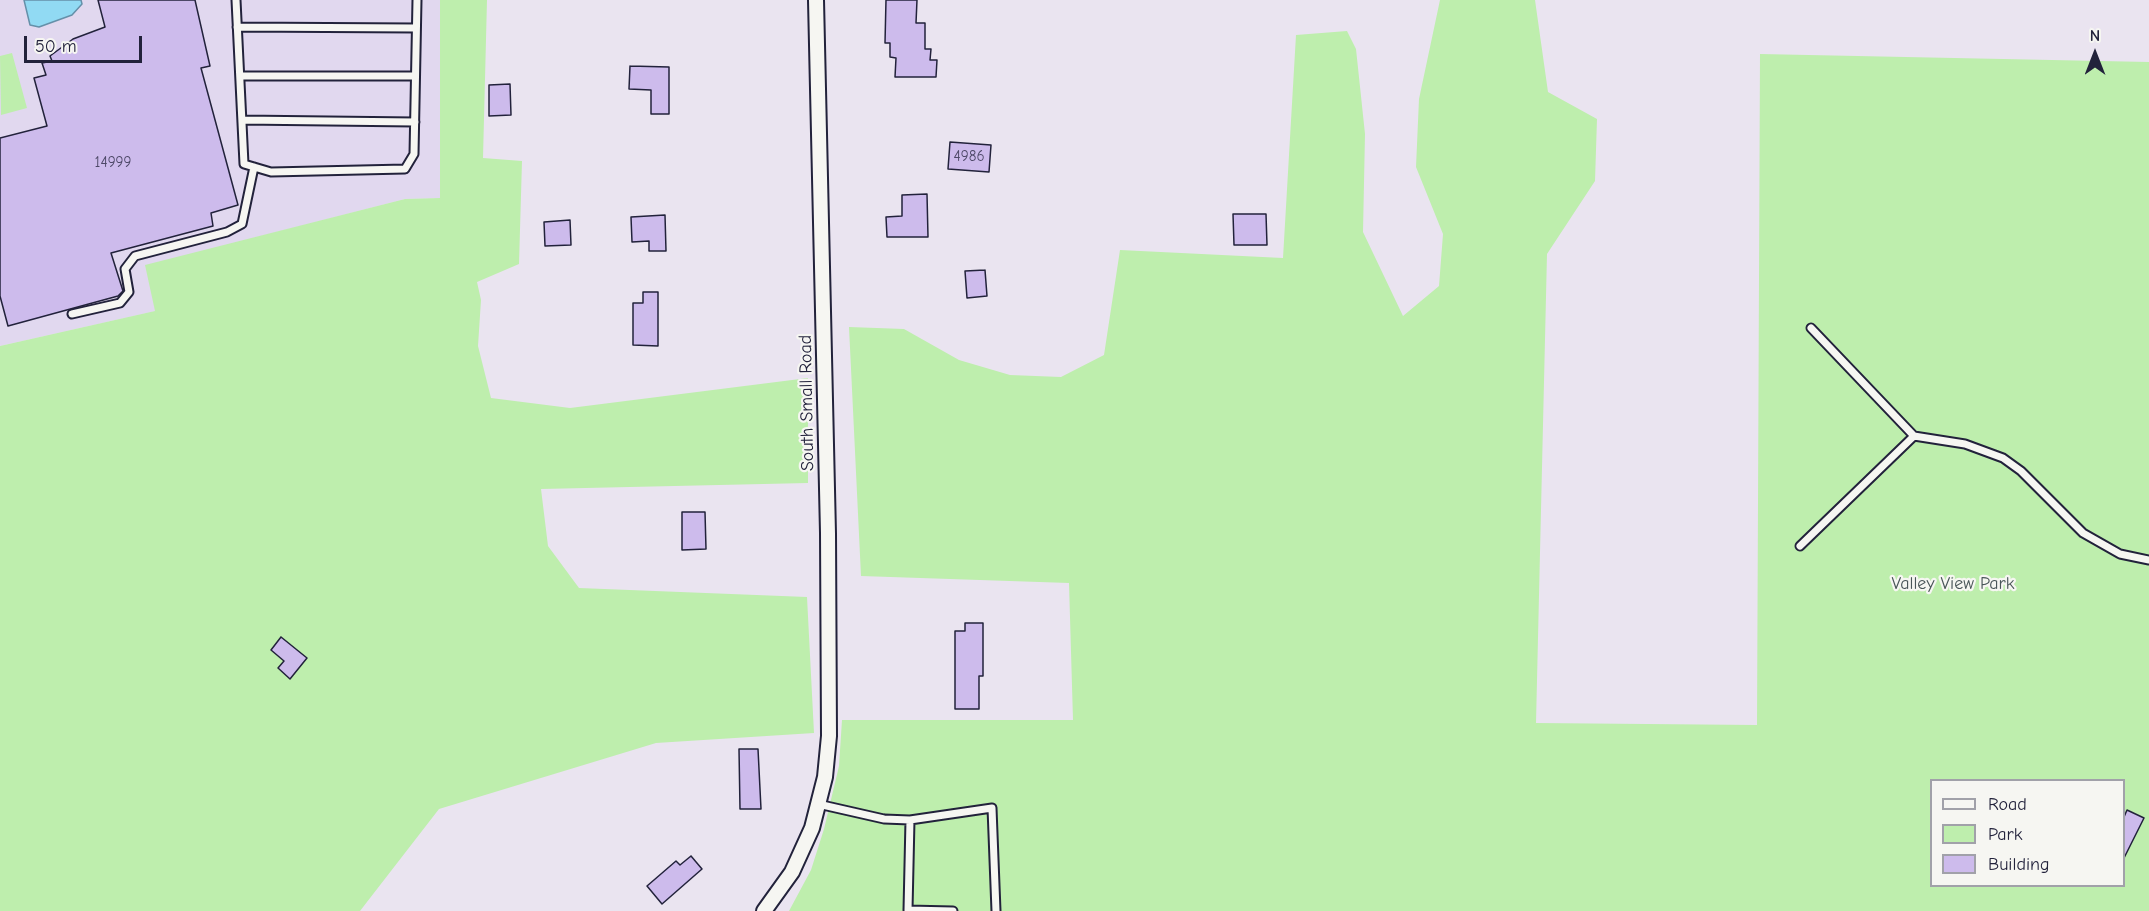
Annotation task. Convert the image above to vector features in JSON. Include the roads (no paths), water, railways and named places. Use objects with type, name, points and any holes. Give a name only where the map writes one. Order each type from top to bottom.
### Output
[{"type":"street","name":"South Small Road","points":[[764,911],[792,872],[803,851],[825,777],[829,736],[829,568],[816,0]]},
{"type":"lane","points":[[236,0],[244,164],[271,172],[405,169],[414,154],[417,0]]},
{"type":"lane","points":[[237,27],[416,28]]},
{"type":"lane","points":[[240,76],[416,76]]},
{"type":"lane","points":[[242,120],[415,122]]},
{"type":"lane","points":[[72,314],[120,303],[129,292],[125,269],[135,256],[227,232],[242,224],[254,167]]},
{"type":"lane","points":[[1811,328],[1914,436],[1965,444],[2003,458],[2021,471],[2084,533],[2099,544],[2120,554],[2149,560]]},
{"type":"lane","points":[[1800,546],[1914,436]]},
{"type":"lane","points":[[818,804],[884,819],[910,820],[992,808],[996,911]]},
{"type":"lane","points":[[910,820],[908,910],[953,911]]},
{"type":"water","points":[[24,0],[81,0],[82,4],[72,15],[39,27],[30,25]]},
{"type":"park label","name":"Valley View Park","points":[[1953,584]]}]
